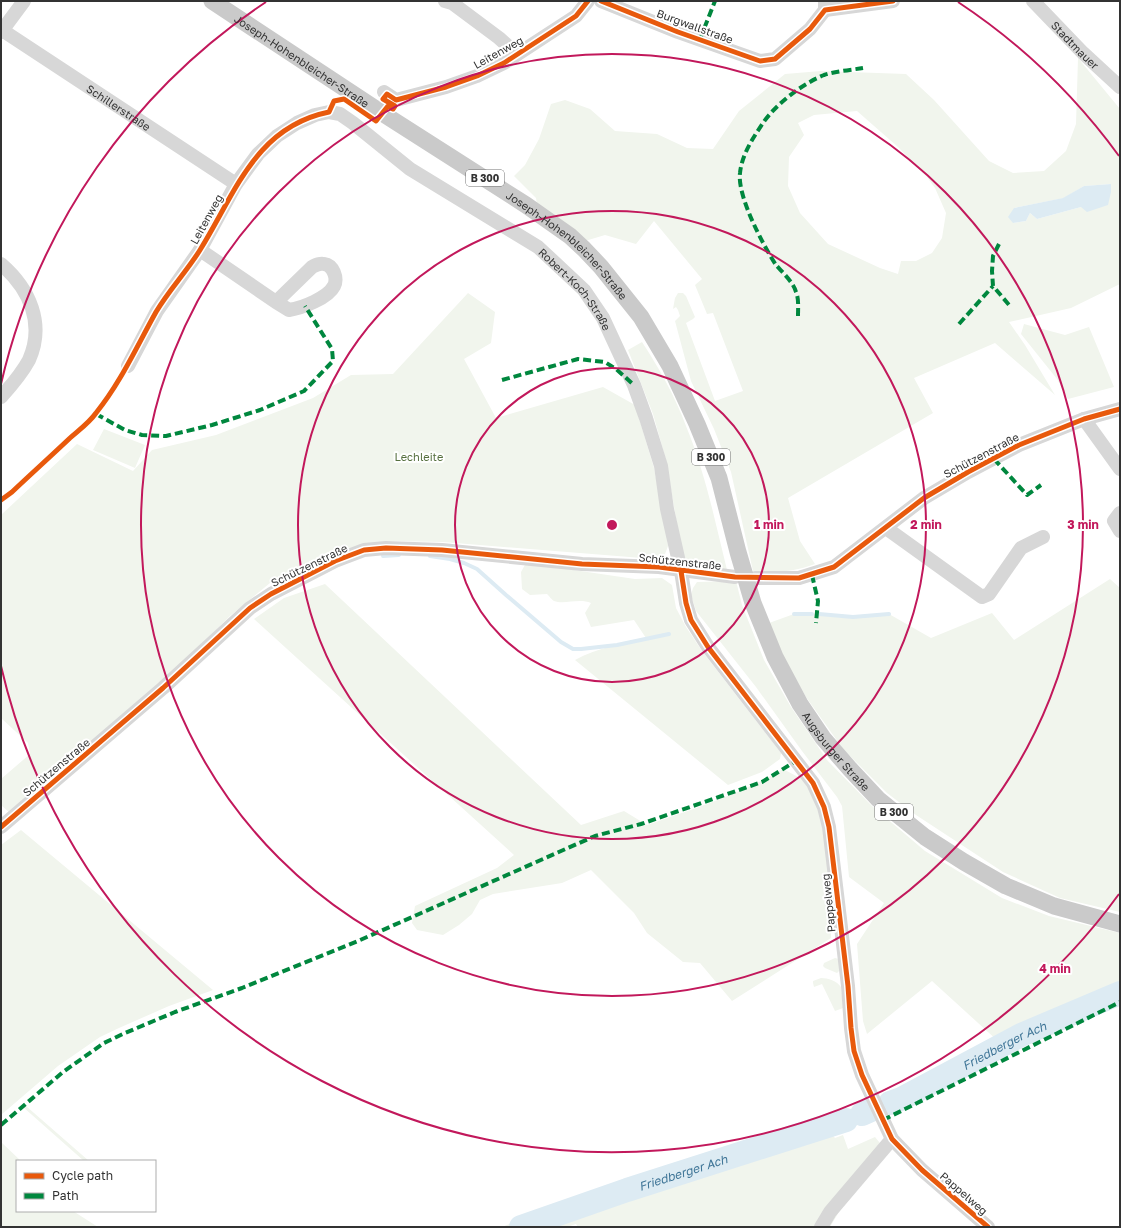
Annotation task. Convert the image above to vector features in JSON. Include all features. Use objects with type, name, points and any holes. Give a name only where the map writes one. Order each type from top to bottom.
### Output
[{"type":"main road","name":"Joseph-Hohenbleicher-Straße","points":[[212,1],[382,113],[526,205],[570,236],[601,267],[641,317],[670,366],[697,424],[719,478],[753,603]]},
{"type":"main road","name":"Augsburger Straße","points":[[753,603],[775,657],[800,704],[823,738],[878,799],[925,838],[1006,886],[1054,906],[1120,924]]},
{"type":"street","name":"Leitenweg","points":[[445,1],[452,3],[499,38],[517,54]]},
{"type":"street","name":"Leitenweg","points":[[384,92],[396,100],[446,88],[477,76],[504,62],[576,16],[588,1]]},
{"type":"street","name":"Burgwallstraße","points":[[601,1],[678,32],[760,61],[775,59],[810,29],[825,6]]},
{"type":"street","points":[[825,6],[893,1]]},
{"type":"street","name":"Stadtmauer","points":[[1033,1],[1083,53],[1120,87]]},
{"type":"street","points":[[2,31],[18,3]]},
{"type":"street","name":"Schillerstraße","points":[[2,31],[236,184]]},
{"type":"street","name":"Leitenweg","points":[[128,366],[157,311],[200,250],[236,184],[258,154],[277,136],[297,123],[315,115],[329,112]]},
{"type":"street","name":"Robert-Koch-Straße","points":[[329,112],[340,114],[353,123],[410,170],[538,247],[584,290],[603,318],[634,385],[646,418],[661,466],[667,509],[681,571]]},
{"type":"street","points":[[200,250],[276,302]]},
{"type":"street","points":[[1,264],[23,288],[34,311],[36,337],[28,360],[12,384],[1,397]]},
{"type":"street","name":"Schützenstraße","points":[[755,578],[799,578],[834,568],[924,498],[968,472],[1019,445],[1084,419],[1120,409]]},
{"type":"street","points":[[1084,419],[1120,469]]},
{"type":"street","points":[[1120,513],[1114,521],[1120,531]]},
{"type":"street","points":[[886,528],[982,597],[989,594],[1020,548],[1043,537]]},
{"type":"street","name":"Schützenstraße","points":[[1,827],[163,688],[250,608],[271,594],[335,561],[364,550],[386,548],[442,550],[582,564],[659,567],[735,577]]},
{"type":"street","name":"Pappelweg","points":[[681,571],[686,603],[691,620],[708,647],[813,783],[824,807],[829,827],[838,892],[854,1051],[862,1075],[892,1139],[922,1170],[988,1227]]},
{"type":"street","points":[[821,1227],[830,1212],[892,1139]]},
{"type":"green space","points":[[1078,58],[1120,109],[1120,284],[1071,308],[1009,322],[1025,345],[1055,395],[995,343],[914,378],[933,413],[788,498],[800,541],[815,564],[799,569],[784,571],[753,571],[731,472],[714,429],[691,381],[675,321],[680,316],[676,307],[673,309],[675,298],[678,293],[683,293],[686,296],[695,317],[686,323],[715,401],[743,391],[713,313],[707,314],[695,285],[702,279],[654,221],[636,244],[605,235],[585,241],[537,204],[536,198],[514,176],[525,165],[539,139],[551,104],[565,100],[590,109],[615,131],[657,134],[687,148],[713,149],[739,111],[785,74],[821,71],[906,74],[934,100],[989,161],[1013,173],[1044,171],[1066,151],[1076,124]],"holes":[[[857,111],[898,147],[927,177],[935,188],[946,213],[942,238],[932,253],[916,261],[901,261],[898,274],[880,268],[828,244],[800,213],[788,186],[789,157],[804,135],[798,123],[814,115]],[[1111,184],[1081,207],[1037,219],[1030,213],[1026,221],[1013,223],[1014,208],[1064,198],[1084,186]]]},
{"type":"green space","name":"Lechleite","points":[[468,293],[495,312],[491,343],[464,359],[496,418],[603,387],[635,405],[654,468],[667,536],[668,546],[665,554],[659,558],[642,558],[443,542],[387,541],[364,545],[331,554],[306,568],[276,578],[230,616],[160,684],[11,814],[1,805],[1,779],[30,754],[28,743],[1,718],[1,515],[77,444],[133,471],[152,450],[216,435],[313,398],[351,375],[393,374]]},
{"type":"green space","points":[[1024,324],[1065,335],[1089,327],[1114,387],[1068,399],[1057,379],[1021,334]]},
{"type":"green space","points":[[642,342],[672,393],[693,443],[709,497],[727,570],[688,564],[683,559],[666,460],[653,414],[628,350]]},
{"type":"green space","points":[[104,429],[145,445],[135,468],[93,450]]},
{"type":"green space","points":[[526,563],[635,579],[662,578],[672,585],[676,608],[686,627],[702,651],[781,753],[780,759],[762,772],[728,785],[575,660],[601,649],[646,638],[634,620],[591,627],[585,613],[591,603],[582,601],[558,602],[553,600],[547,594],[530,595],[522,589],[521,572]]},
{"type":"green space","points":[[1110,579],[1120,588],[1120,912],[1060,898],[1003,872],[916,815],[887,793],[843,749],[806,697],[781,653],[769,623],[794,614],[806,613],[853,617],[889,614],[931,638],[992,613],[1014,640]]},
{"type":"green space","points":[[736,581],[742,605],[764,660],[791,707],[827,760],[872,806],[925,851],[1002,898],[1049,916],[1120,933],[1120,998],[1011,1053],[932,981],[867,1034],[863,1021],[857,944],[884,903],[849,877],[842,806],[837,797],[756,687],[696,611],[691,595],[697,582]]},
{"type":"green space","points":[[325,584],[581,825],[624,811],[647,825],[734,793],[783,769],[802,779],[812,794],[818,808],[823,830],[831,880],[831,938],[732,1001],[700,963],[683,962],[647,933],[634,913],[591,870],[562,883],[493,894],[480,900],[472,914],[459,925],[443,935],[417,930],[412,923],[415,906],[497,868],[514,855],[254,619],[284,598]]},
{"type":"green space","points":[[21,830],[213,990],[169,1006],[100,1037],[58,1066],[1,1115],[1,845]]},
{"type":"green space","points":[[835,958],[839,959],[840,970],[837,973],[823,966],[824,963]]},
{"type":"green space","points":[[821,978],[832,980],[841,987],[843,1008],[835,1011],[822,984],[814,987],[813,981]]},
{"type":"green space","points":[[26,1106],[88,1160],[83,1160],[23,1107]]},
{"type":"green space","points":[[824,1125],[835,1138],[843,1135],[848,1149],[875,1137],[884,1148],[843,1205],[830,1227],[578,1227],[576,1224],[567,1227],[502,1227],[534,1214],[622,1188],[731,1151],[751,1148]]},
{"type":"green space","points":[[1,1142],[20,1160],[16,1160],[16,1212],[75,1212],[98,1227],[1,1227]]},
{"type":"shaded area","points":[[1111,184],[1108,205],[1087,212],[1081,207],[1037,219],[1030,213],[1026,221],[1013,223],[1008,217],[1014,208],[1063,198],[1084,186]]},
{"type":"waterway","points":[[383,556],[399,555]]},
{"type":"waterway","points":[[430,556],[450,559],[477,569],[561,642],[573,649],[617,645],[669,634]]},
{"type":"waterway","points":[[794,614],[812,614]]},
{"type":"waterway","points":[[819,614],[853,617],[889,614]]},
{"type":"waterway","name":"Friedberger Ach","points":[[890,1103],[901,1099],[1021,1035],[1120,993]]},
{"type":"waterway","name":"Friedberger Ach","points":[[862,1114],[871,1110]]},
{"type":"waterway","name":"Friedberger Ach","points":[[521,1227],[627,1190],[846,1120]]},
{"type":"marked path","points":[[700,39],[715,1]]},
{"type":"marked path","points":[[798,316],[798,301],[795,289],[776,265],[758,233],[747,207],[740,183],[741,166],[748,146],[755,134],[768,116],[790,95],[824,75],[863,68]]},
{"type":"marked path","points":[[999,244],[993,256],[993,286],[1010,306]]},
{"type":"marked path","points":[[959,324],[993,286]]},
{"type":"marked path","points":[[96,414],[125,430],[142,435],[166,436],[212,425],[260,410],[304,391],[333,361],[332,349],[305,306]]},
{"type":"marked path","points":[[502,380],[578,359],[605,362],[616,369],[634,385]]},
{"type":"marked path","points":[[994,459],[1027,495],[1041,485]]},
{"type":"marked path","points":[[812,575],[818,601],[816,623]]},
{"type":"marked path","points":[[1,1125],[63,1072],[104,1043],[125,1033],[358,941],[595,836],[641,824],[762,782],[796,761]]},
{"type":"marked path","points":[[883,1120],[1120,1002]]},
{"type":"cycle path","points":[[1,500],[12,492],[87,423],[105,401],[128,364],[161,304],[200,250],[237,186],[265,147],[283,132],[304,120],[329,112],[334,101],[344,99],[376,121],[388,106],[393,109],[395,106],[383,99],[387,94],[396,100],[446,87],[477,76],[504,63],[576,16],[588,1]]},
{"type":"cycle path","points":[[601,1],[678,32],[760,61],[775,59],[810,29],[825,10],[893,1]]},
{"type":"cycle path","points":[[1,827],[163,688],[250,608],[271,594],[335,561],[364,550],[386,548],[442,550],[582,564],[659,567],[735,577],[799,578],[834,567],[924,498],[968,472],[1019,445],[1084,419],[1120,409]]},
{"type":"cycle path","points":[[681,571],[686,603],[691,620],[708,647],[813,783],[824,807],[829,827],[848,986],[854,1051],[862,1075],[892,1139],[922,1170],[988,1227]]}]
